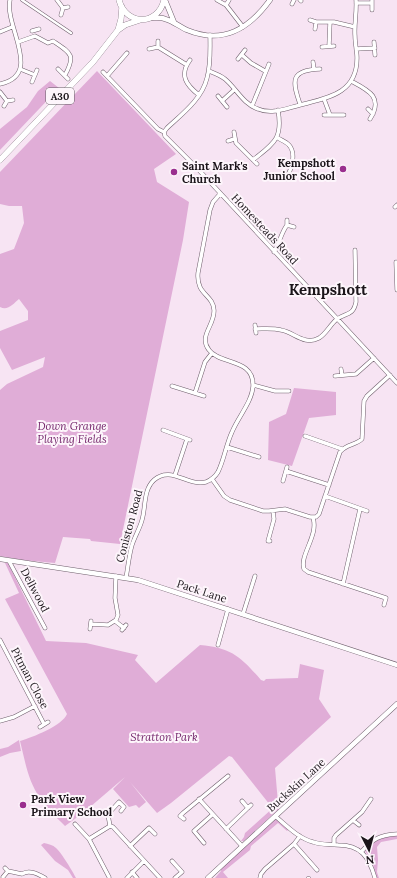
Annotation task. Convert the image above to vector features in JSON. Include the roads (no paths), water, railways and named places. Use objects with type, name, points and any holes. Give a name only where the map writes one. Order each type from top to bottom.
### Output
[{"type":"main road","points":[[119,0],[122,7],[129,15],[140,20]]},
{"type":"main road","points":[[150,18],[155,16],[160,10],[165,0]]},
{"type":"main road","name":"A30","points":[[118,30],[122,7]]},
{"type":"main road","name":"A30","points":[[0,160],[93,62],[118,30],[125,24],[150,18]]},
{"type":"street","points":[[0,84],[16,77],[20,69],[21,53],[12,27],[8,9],[10,0]]},
{"type":"street","points":[[22,0],[71,33]]},
{"type":"street","points":[[57,0],[63,8]]},
{"type":"street","points":[[165,0],[174,22]]},
{"type":"street","points":[[217,0],[226,5],[243,27]]},
{"type":"street","points":[[226,5],[229,0]]},
{"type":"street","points":[[150,18],[166,19],[174,22],[186,30],[198,34],[224,35],[235,32],[255,18],[270,0]]},
{"type":"street","points":[[292,4],[294,0]]},
{"type":"street","points":[[209,71],[225,79],[234,90],[252,106],[264,111],[278,110],[324,99],[339,93],[346,87],[351,81],[356,66],[356,1],[372,2],[372,10]]},
{"type":"street","points":[[63,8],[68,7]]},
{"type":"street","points":[[61,15],[63,8]]},
{"type":"street","points":[[310,20],[355,27]]},
{"type":"street","points":[[316,22],[316,29]]},
{"type":"street","points":[[329,46],[330,22]]},
{"type":"street","points":[[0,32],[12,27]]},
{"type":"street","points":[[35,30],[35,36]]},
{"type":"street","points":[[164,132],[193,104],[204,87],[209,71],[210,35]]},
{"type":"street","points":[[18,42],[35,36],[48,43],[53,41]]},
{"type":"street","points":[[53,41],[55,36]]},
{"type":"street","points":[[53,41],[71,54],[71,64],[65,75]]},
{"type":"street","points":[[158,41],[158,46]]},
{"type":"street","points":[[374,42],[375,55]]},
{"type":"street","points":[[149,50],[158,46]]},
{"type":"street","points":[[158,46],[187,65]]},
{"type":"street","points":[[322,47],[334,46]]},
{"type":"street","points":[[356,49],[374,48]]},
{"type":"street","points":[[238,59],[245,50]]},
{"type":"street","points":[[107,76],[127,53]]},
{"type":"street","points":[[242,55],[265,72]]},
{"type":"street","points":[[190,60],[185,67],[186,80],[192,90],[199,95]]},
{"type":"street","points":[[313,62],[314,69]]},
{"type":"street","points":[[252,106],[269,64]]},
{"type":"street","points":[[300,104],[295,90],[295,80],[297,76],[303,71],[320,68]]},
{"type":"street","points":[[20,69],[35,75]]},
{"type":"street","points":[[58,69],[68,79]]},
{"type":"street","points":[[32,82],[37,70]]},
{"type":"street","name":"Homesteads Road","points":[[103,72],[158,129],[164,132],[165,136],[397,383]]},
{"type":"street","points":[[351,81],[368,90],[373,95],[376,107],[370,119]]},
{"type":"street","points":[[222,101],[234,90]]},
{"type":"street","points":[[0,92],[7,101]]},
{"type":"street","points":[[218,96],[227,107]]},
{"type":"street","points":[[324,99],[330,115]]},
{"type":"street","points":[[4,106],[7,101],[13,100]]},
{"type":"street","points":[[368,109],[373,114]]},
{"type":"street","points":[[253,160],[278,138],[280,130],[278,110]]},
{"type":"street","points":[[324,116],[344,115]]},
{"type":"street","points":[[234,132],[234,139],[236,143],[257,164]]},
{"type":"street","points":[[278,138],[289,145],[293,159],[286,179]]},
{"type":"street","points":[[228,140],[234,139]]},
{"type":"street","points":[[289,174],[294,178]]},
{"type":"street","points":[[220,194],[213,202],[210,210],[198,277],[200,289],[211,301],[214,308],[213,316],[206,331],[205,339],[207,348],[216,356],[244,367],[250,375],[253,385],[249,398],[231,433],[218,472],[212,479],[228,499],[263,511],[284,509],[313,518]]},
{"type":"street","points":[[274,252],[282,232],[287,225],[287,220]]},
{"type":"street","points":[[287,225],[294,227]]},
{"type":"street","points":[[255,329],[287,331],[303,340],[312,340],[323,335],[337,319],[348,315],[354,308],[356,302],[355,250]]},
{"type":"street","points":[[396,262],[397,290]]},
{"type":"street","points":[[195,393],[205,362],[212,353]]},
{"type":"street","points":[[335,376],[351,375],[359,372],[374,358]]},
{"type":"street","points":[[341,369],[342,375]]},
{"type":"street","points":[[313,518],[319,514],[342,449],[362,440],[364,401],[367,396],[390,375]]},
{"type":"street","points":[[253,385],[275,391],[286,390]]},
{"type":"street","points":[[175,386],[204,396]]},
{"type":"street","points":[[162,430],[189,439],[175,475]]},
{"type":"street","points":[[305,436],[342,449]]},
{"type":"street","points":[[226,447],[259,457]]},
{"type":"street","points":[[283,481],[287,469],[328,485]]},
{"type":"street","name":"Coniston Road","points":[[126,578],[132,546],[142,521],[146,498],[150,485],[155,479],[168,474],[198,482],[205,482],[212,479]]},
{"type":"street","points":[[325,496],[367,511]]},
{"type":"street","points":[[344,584],[360,509]]},
{"type":"street","points":[[270,542],[268,541],[274,519],[273,511]]},
{"type":"street","points":[[313,518],[315,526],[304,561],[304,568],[308,572],[386,598],[384,605]]},
{"type":"street","name":"Pack Lane","points":[[0,558],[9,561],[116,576],[147,583],[396,664]]},
{"type":"street","name":"Dellwood","points":[[9,561],[45,628]]},
{"type":"street","points":[[90,629],[91,622],[104,625],[111,624],[115,621],[118,615],[115,598],[116,576]]},
{"type":"street","points":[[243,614],[255,576]]},
{"type":"street","points":[[218,645],[228,609]]},
{"type":"street","points":[[115,621],[124,628]]},
{"type":"street","name":"Pitman Close","points":[[0,640],[35,706],[46,723],[40,727]]},
{"type":"street","name":"Buckskin Lane","points":[[208,878],[397,704]]},
{"type":"street","points":[[0,721],[14,717],[35,706]]},
{"type":"street","points":[[184,819],[180,816],[228,776]]},
{"type":"street","points":[[199,799],[212,815],[242,846]]},
{"type":"street","points":[[334,844],[334,838],[336,835],[354,820],[371,799]]},
{"type":"street","points":[[226,829],[250,807],[242,801]]},
{"type":"street","points":[[110,826],[108,815],[119,802],[124,807],[121,811]]},
{"type":"street","points":[[204,843],[194,831],[212,815]]},
{"type":"street","points":[[275,816],[300,836],[314,842],[351,846],[361,852],[369,861],[375,878]]},
{"type":"street","points":[[354,820],[359,825]]},
{"type":"street","points":[[75,824],[89,839],[109,877]]},
{"type":"street","points":[[89,839],[110,826]]},
{"type":"street","points":[[110,826],[114,827],[160,878]]},
{"type":"street","points":[[130,846],[149,828],[155,834]]},
{"type":"street","points":[[361,852],[369,842],[382,836],[397,834]]},
{"type":"street","points":[[260,878],[261,874],[294,844],[300,836]]},
{"type":"street","points":[[294,844],[317,870]]},
{"type":"street","points":[[172,860],[182,872],[175,878]]},
{"type":"street","points":[[127,878],[144,861]]},
{"type":"street","points":[[2,877],[6,869],[21,876],[24,872],[30,872],[45,878]]},
{"type":"street","points":[[132,872],[137,878]]},
{"type":"place","name":"Kempshott Junior School","points":[[343,169]]},
{"type":"place","name":"Saint Mark's Church","points":[[174,172]]},
{"type":"place","name":"Park View Primary School","points":[[23,805]]},
{"type":"district","name":"Kempshott","points":[[328,289]]},
{"type":"park label","name":"Down Grange Playing Fields","points":[[72,432]]},
{"type":"park label","name":"Stratton Park","points":[[164,737]]}]
